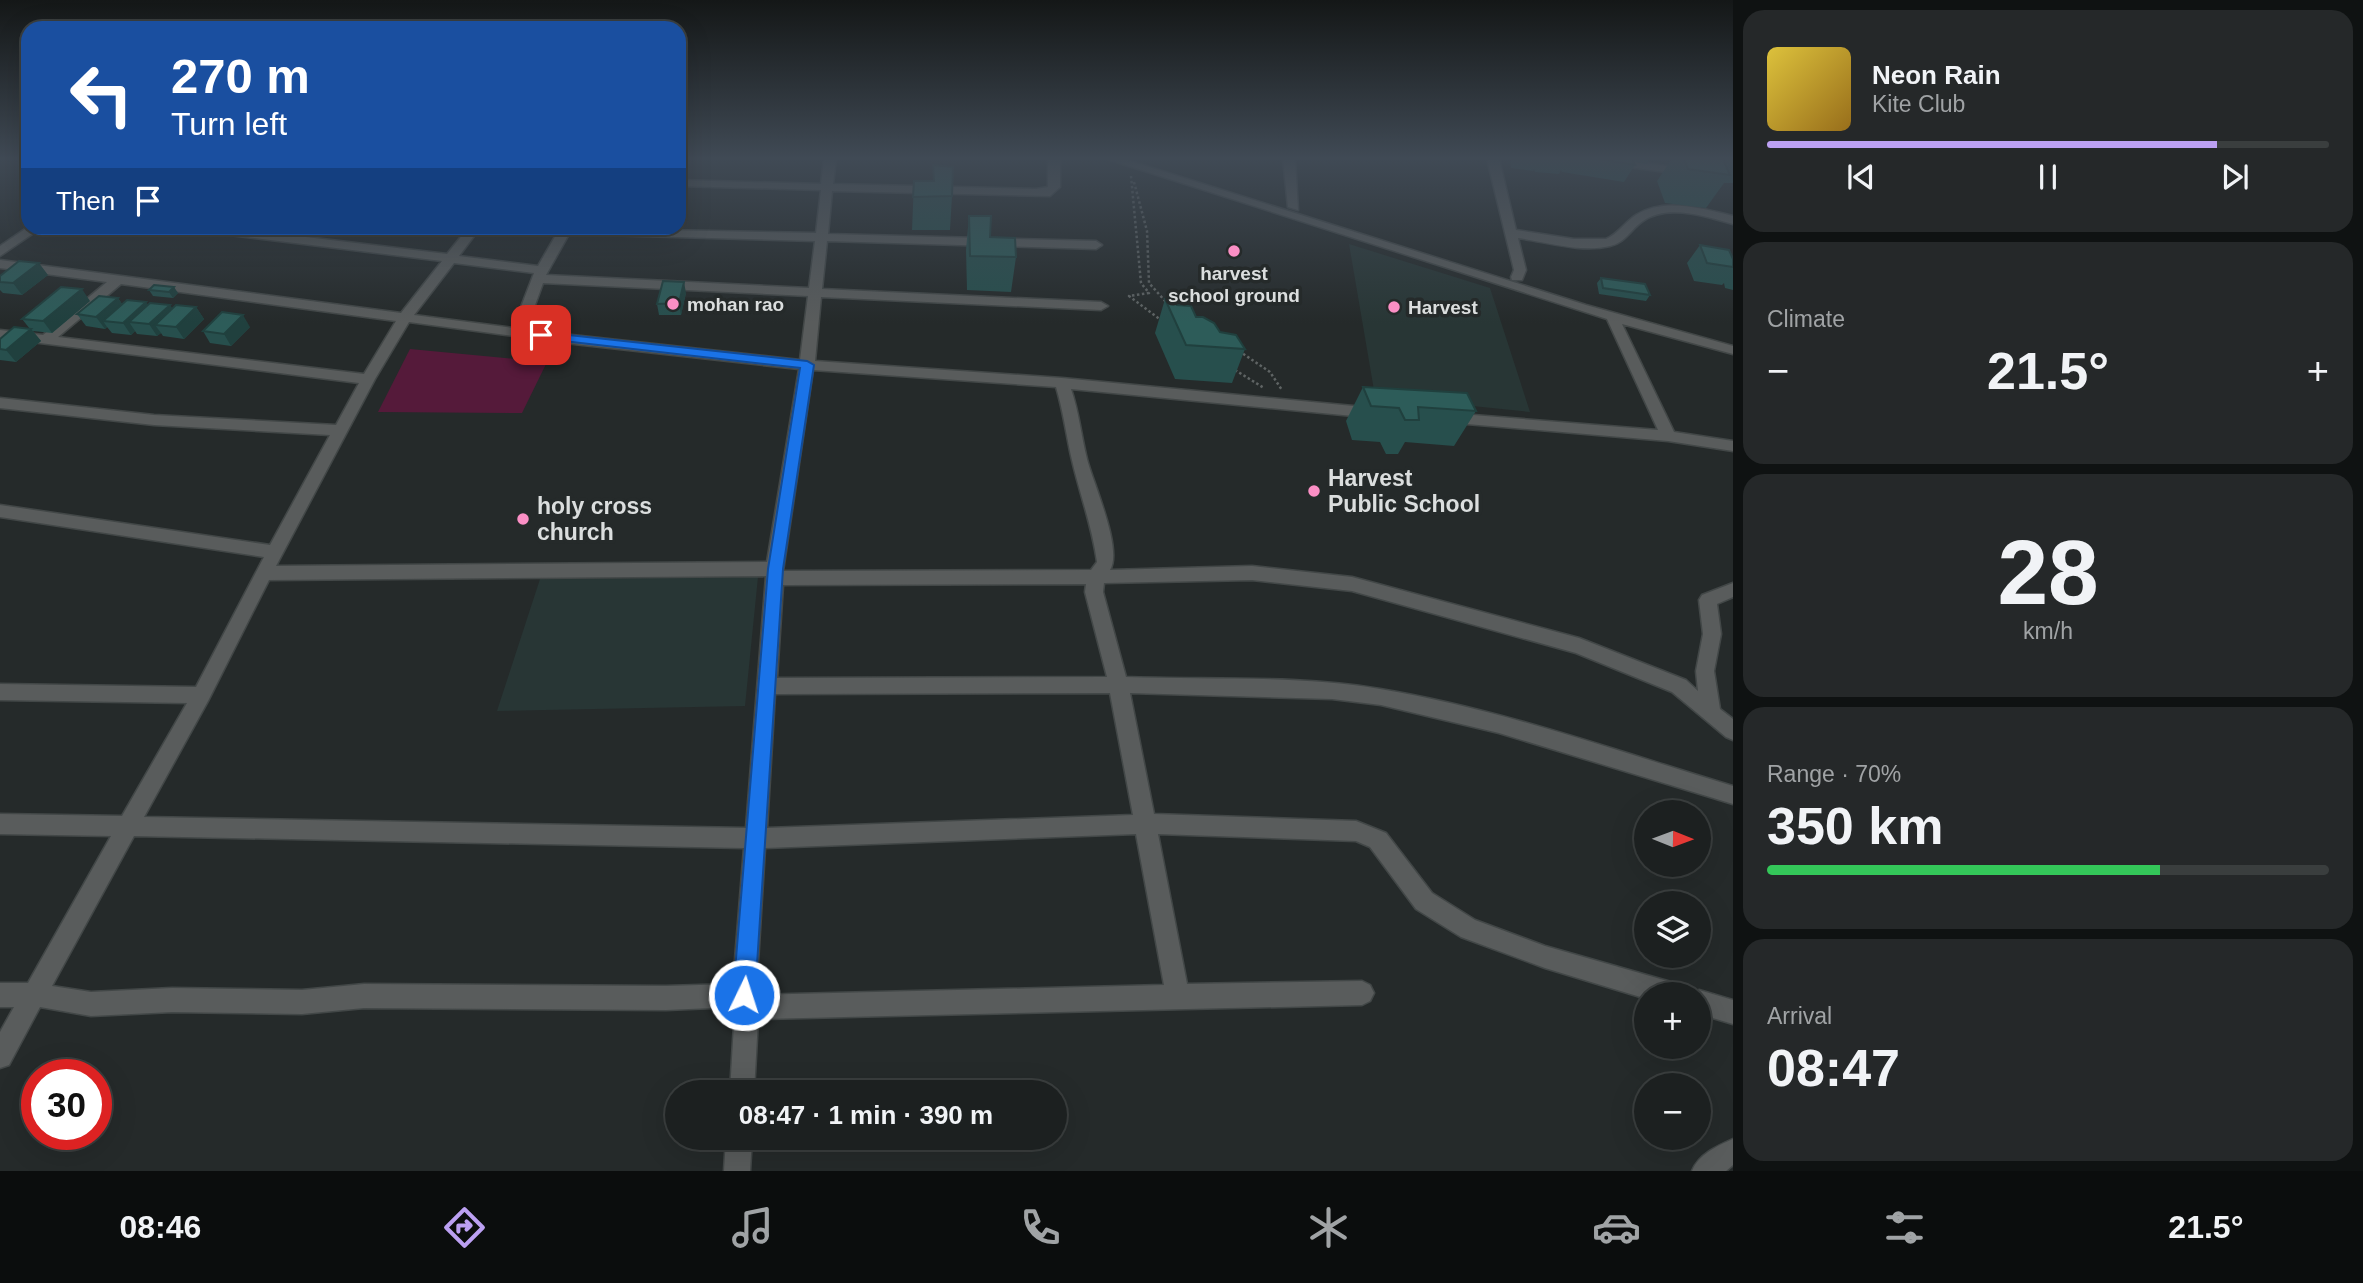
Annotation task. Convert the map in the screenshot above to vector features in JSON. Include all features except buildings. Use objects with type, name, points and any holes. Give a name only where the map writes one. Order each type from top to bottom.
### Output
[{"type":"street","points":[[742,1080],[745,1001],[775,573],[807,365],[824,214]]},
{"type":"street","points":[[1272,214],[1733,350]]},
{"type":"street","points":[[1315,214],[1517,277],[1733,338]]},
{"type":"street","points":[[1506,214],[1520,270],[1517,277]]},
{"type":"street","points":[[1511,233],[1610,243],[1642,216],[1650,214]]},
{"type":"street","points":[[686,233],[1096,245]]},
{"type":"street","points":[[0,252],[25,235]]},
{"type":"street","points":[[264,235],[450,257],[541,274],[815,293],[1101,306]]},
{"type":"street","points":[[0,1056],[201,695],[368,379],[407,316],[468,235]]},
{"type":"street","points":[[518,332],[541,274],[563,235]]},
{"type":"street","points":[[0,264],[518,332],[807,365],[1062,383],[1292,407],[1385,413]]},
{"type":"street","points":[[47,339],[118,279]]},
{"type":"street","points":[[1612,316],[1668,436]]},
{"type":"street","points":[[0,334],[368,379]]},
{"type":"street","points":[[1062,383],[1073,418],[1079,457],[1101,530],[1106,563],[1096,577],[1094,592],[1114,662],[1178,996]]},
{"type":"street","points":[[0,403],[154,420],[341,430]]},
{"type":"street","points":[[1438,417],[1668,436],[1733,446]]},
{"type":"street","points":[[0,511],[276,552]]},
{"type":"street","points":[[264,573],[775,573],[1096,577],[1252,573],[1352,584],[1579,646],[1679,686],[1733,731]]},
{"type":"street","points":[[1711,712],[1705,671],[1712,634],[1708,600],[1733,590]]},
{"type":"street","points":[[768,686],[1117,685],[1332,691],[1381,697],[1499,725],[1733,795]]},
{"type":"street","points":[[0,692],[201,695]]},
{"type":"street","points":[[0,824],[756,838],[1145,824],[1356,831],[1378,840],[1424,901],[1469,929],[1545,957],[1634,983]]},
{"type":"street","points":[[0,995],[36,995],[90,1004],[172,1000],[302,1002],[364,996],[745,1001],[1362,993]]},
{"type":"street","points":[[1711,1006],[1733,1012]]},
{"type":"street","points":[[737,1171],[738,1150]]},
{"type":"street","points":[[1705,1171],[1733,1152]]},
{"type":"path","points":[[1135,214],[1141,283],[1149,293],[1129,296],[1161,321]]},
{"type":"path","points":[[1145,214],[1149,234],[1150,283],[1160,298],[1170,304]]},
{"type":"path","points":[[1239,351],[1270,372],[1292,407]]},
{"type":"path","points":[[1231,367],[1292,407]]},
{"type":"shaded area","points":[[1349,244],[1490,288],[1530,412],[1375,396]]},
{"type":"shaded area","points":[[410,349],[547,362],[522,413],[378,412]]},
{"type":"shaded area","points":[[758,577],[745,706],[497,711],[540,579]]},
{"type":"place","name":"harvest school ground","points":[[1234,251]]},
{"type":"place","name":"mohan rao","points":[[673,304]]},
{"type":"place","name":"Harvest","points":[[1394,307]]},
{"type":"place","name":"Harvest Public School","points":[[1314,491]]},
{"type":"place","name":"holy cross church","points":[[523,519]]},
{"type":"route","points":[[541,335],[807,365],[775,569],[744,995]]}]
